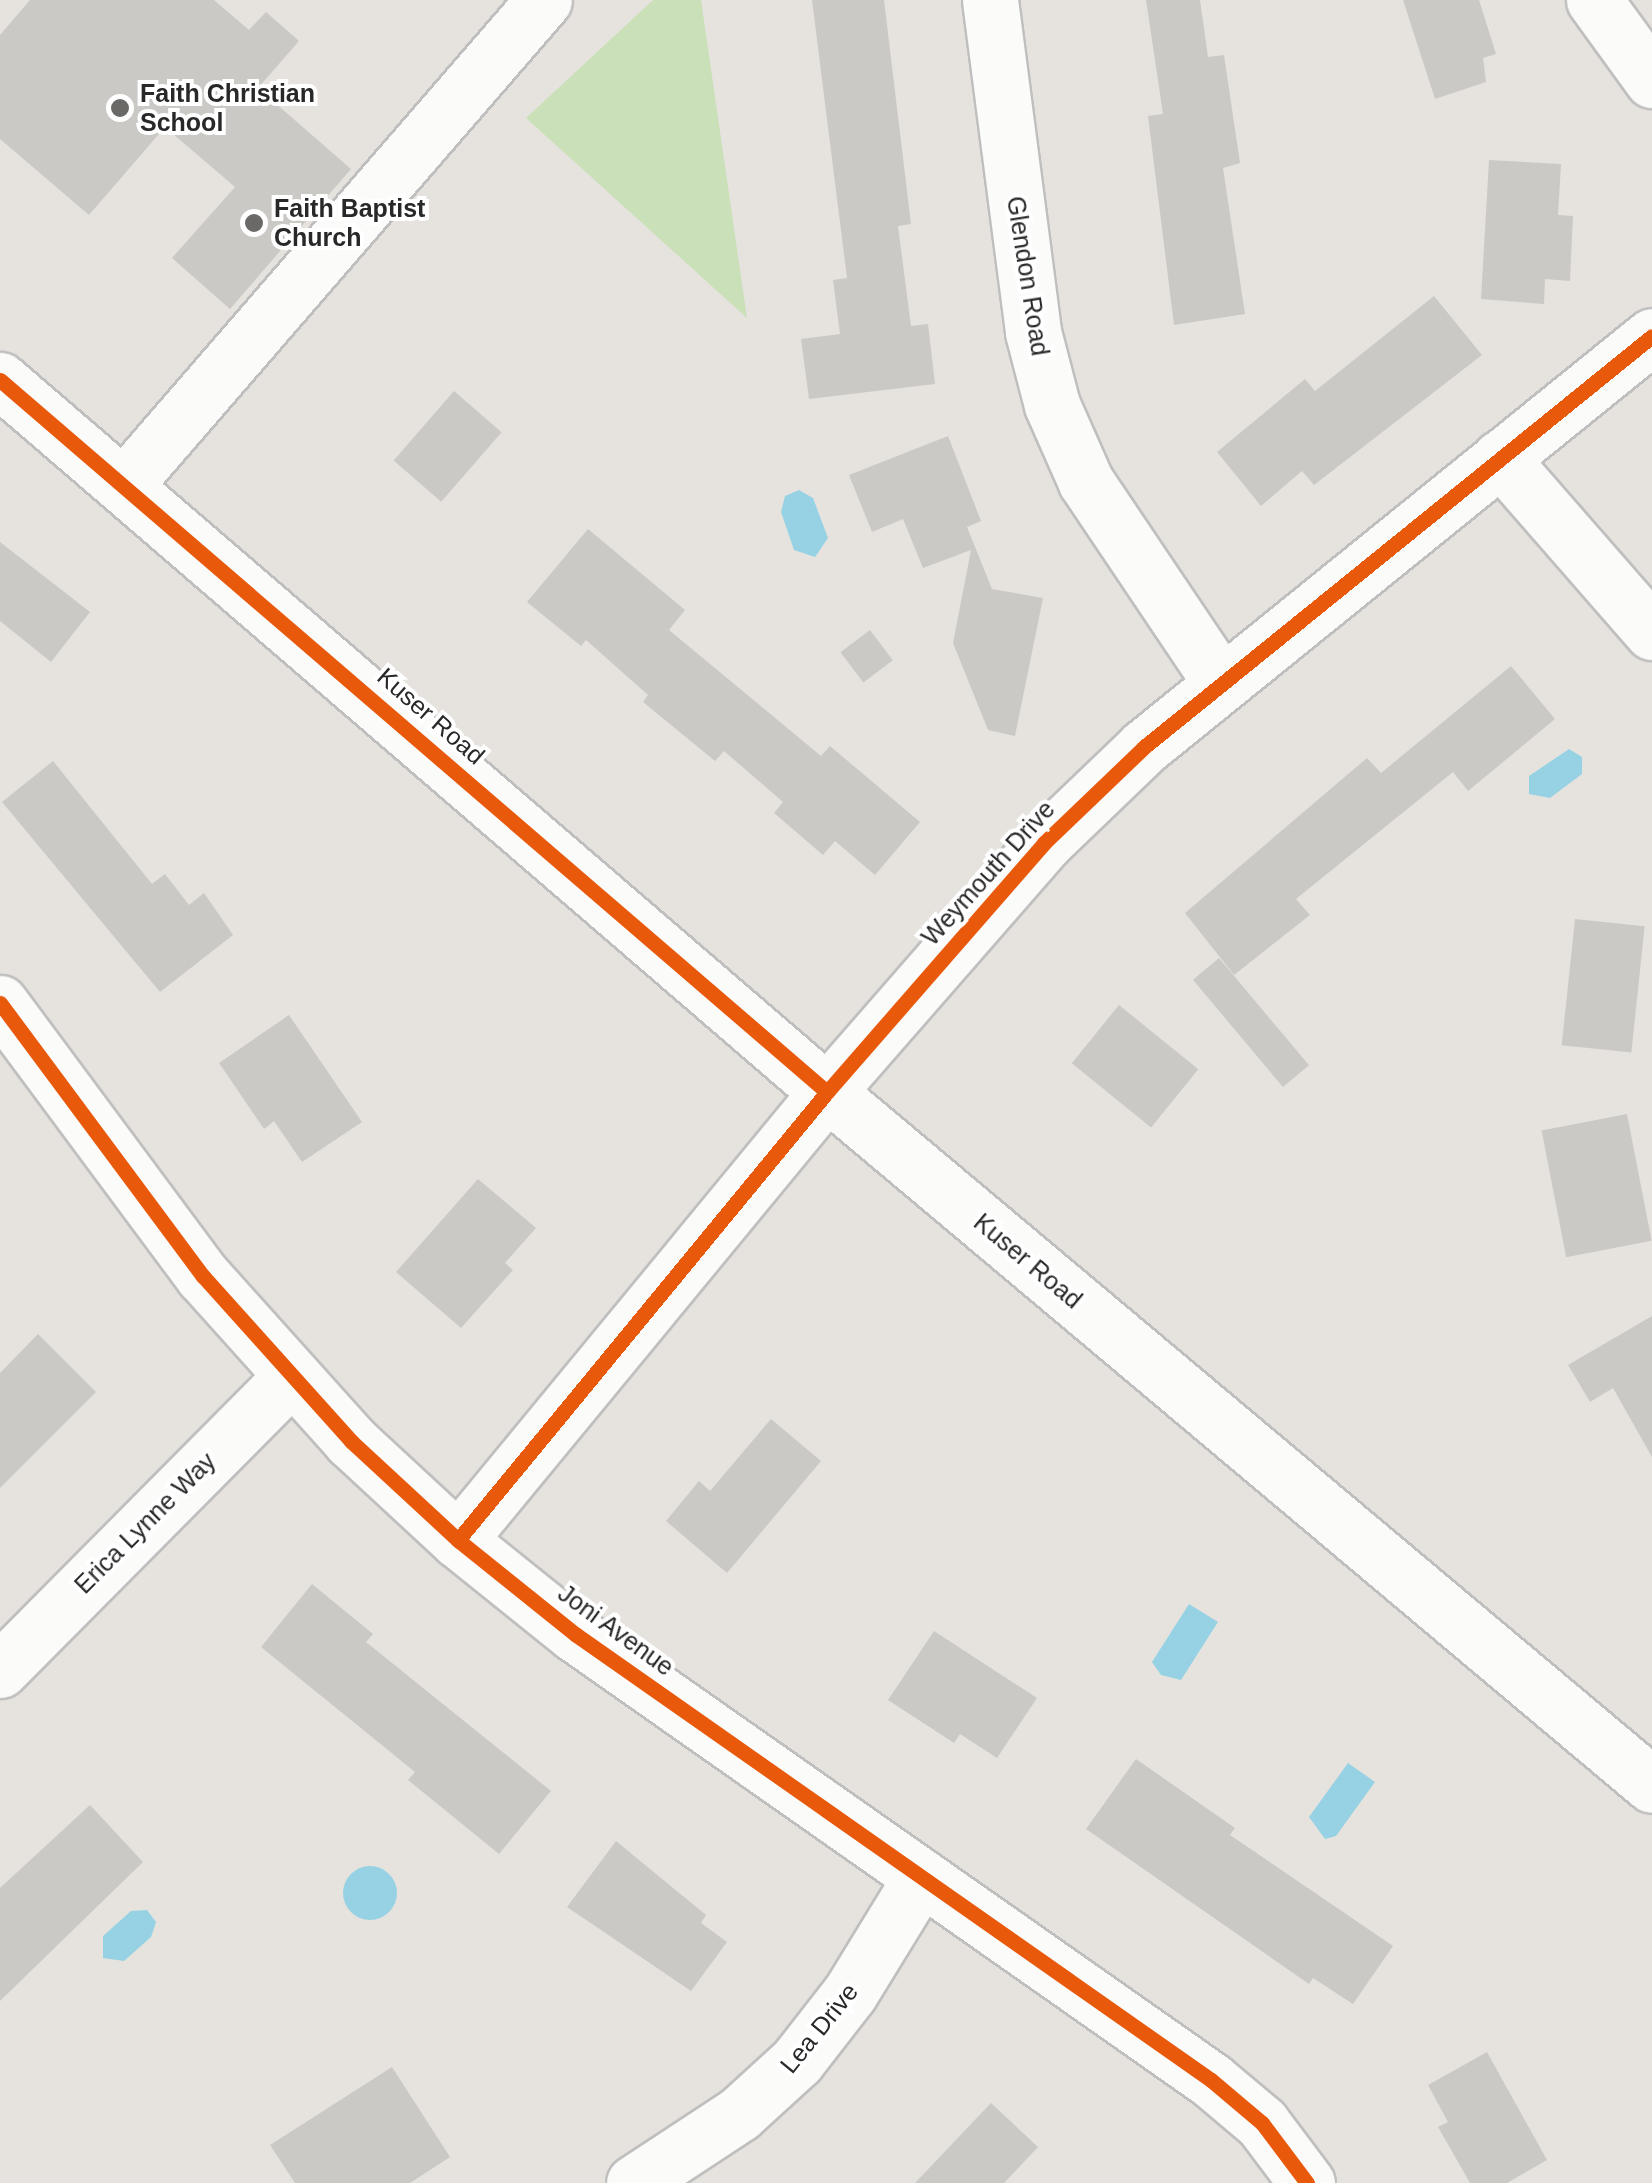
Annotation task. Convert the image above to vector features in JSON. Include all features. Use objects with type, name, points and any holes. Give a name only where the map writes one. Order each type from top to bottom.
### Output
[{"type":"street","points":[[124,484],[544,0]]},
{"type":"street","name":"Glendon Road","points":[[990,0],[1032,332],[1052,405],[1086,482],[1222,684]]},
{"type":"street","points":[[1594,0],[1652,80]]},
{"type":"street","name":"Weymouth Drive","points":[[458,1540],[827,1092],[1044,843],[1222,684],[1652,336]]},
{"type":"street","name":"Kuser Road","points":[[0,380],[827,1092],[1652,1785]]},
{"type":"street","points":[[1500,458],[1652,632]]},
{"type":"street","name":"Joni Avenue","points":[[0,1003],[203,1276],[291,1377],[458,1540],[574,1634],[1211,2080],[1262,2122],[1307,2183]]},
{"type":"street","name":"Erica Lynne Way","points":[[0,1670],[291,1377]]},
{"type":"street","name":"Lea Drive","points":[[634,2183],[740,2114],[797,2062],[850,1993],[920,1877]]},
{"type":"green space","points":[[653,0],[701,0],[747,318],[526,118]]},
{"type":"water","points":[[799,490],[813,498],[828,538],[815,557],[794,550],[781,512],[785,496]]},
{"type":"water","points":[[1569,749],[1582,757],[1582,774],[1550,798],[1529,794],[1529,776]]},
{"type":"water","points":[[1189,1604],[1218,1622],[1181,1680],[1161,1675],[1152,1662]]},
{"type":"water","points":[[1348,1763],[1375,1782],[1336,1836],[1325,1839],[1309,1817]]},
{"type":"water","points":[[370,1866],[389,1874],[397,1893],[389,1912],[370,1920],[351,1912],[343,1893],[351,1874]]},
{"type":"water","points":[[147,1910],[156,1922],[151,1937],[124,1961],[103,1958],[103,1936],[131,1911]]},
{"type":"building","name":"Faith Christian School","points":[[30,0],[214,0],[249,30],[266,12],[299,41],[258,88],[351,169],[230,309],[172,258],[235,187],[165,127],[89,215],[0,139],[0,35]]},
{"type":"building","points":[[812,0],[884,0],[911,224],[898,226],[911,326],[928,324],[935,384],[809,399],[801,339],[840,334],[833,280],[847,278]]},
{"type":"building","points":[[1146,0],[1200,0],[1208,57],[1224,55],[1240,163],[1223,168],[1245,314],[1174,325],[1148,116],[1163,114]]},
{"type":"building","points":[[1403,0],[1479,0],[1496,54],[1483,58],[1486,82],[1435,99]]},
{"type":"building","points":[[1489,160],[1561,164],[1558,215],[1573,216],[1570,281],[1545,279],[1544,304],[1481,299]]},
{"type":"building","points":[[1434,296],[1482,355],[1314,485],[1302,471],[1261,506],[1217,452],[1305,379],[1315,391]]},
{"type":"building","points":[[454,391],[502,432],[441,502],[394,460]]},
{"type":"building","points":[[948,436],[981,521],[967,527],[992,589],[1043,598],[1015,736],[988,730],[953,643],[971,550],[923,568],[903,519],[872,532],[849,475]]},
{"type":"building","points":[[588,529],[685,610],[669,630],[821,756],[830,746],[920,822],[875,875],[835,841],[823,855],[774,813],[783,802],[724,751],[715,761],[643,702],[648,695],[586,640],[581,646],[527,602]]},
{"type":"building","points":[[0,542],[90,612],[51,662],[0,621]]},
{"type":"building","points":[[870,630],[893,660],[863,683],[840,652]]},
{"type":"building","points":[[1511,666],[1555,719],[1468,791],[1453,772],[1296,899],[1310,915],[1234,975],[1185,913],[1367,758],[1381,773]]},
{"type":"building","points":[[53,761],[152,884],[165,874],[189,905],[204,893],[233,935],[160,992],[2,802]]},
{"type":"building","points":[[1575,919],[1645,926],[1631,1053],[1562,1045]]},
{"type":"building","points":[[1219,958],[1309,1065],[1283,1087],[1193,980]]},
{"type":"building","points":[[1119,1005],[1198,1069],[1151,1127],[1072,1063]]},
{"type":"building","points":[[289,1015],[362,1122],[302,1162],[274,1121],[264,1129],[219,1063]]},
{"type":"building","points":[[1627,1114],[1652,1241],[1566,1257],[1542,1131]]},
{"type":"building","points":[[478,1179],[536,1228],[505,1263],[513,1270],[461,1328],[396,1272]]},
{"type":"building","points":[[1652,1316],[1652,1457],[1613,1388],[1590,1402],[1568,1365]]},
{"type":"building","points":[[38,1334],[96,1392],[0,1488],[0,1373]]},
{"type":"building","points":[[771,1419],[821,1461],[727,1573],[666,1521],[699,1481],[710,1491]]},
{"type":"building","points":[[312,1584],[373,1634],[366,1642],[551,1791],[499,1854],[408,1780],[415,1772],[261,1647]]},
{"type":"building","points":[[934,1631],[1037,1698],[997,1758],[960,1734],[954,1743],[888,1700]]},
{"type":"building","points":[[1136,1759],[1235,1828],[1230,1835],[1393,1946],[1353,2004],[1313,1978],[1309,1984],[1086,1829]]},
{"type":"building","points":[[90,1805],[143,1862],[0,2001],[0,1888]]},
{"type":"building","points":[[616,1841],[706,1915],[701,1923],[727,1942],[691,1991],[567,1907]]},
{"type":"building","points":[[1487,2052],[1547,2160],[1507,2183],[1470,2183],[1438,2127],[1448,2122],[1428,2085]]},
{"type":"building","points":[[392,2067],[450,2157],[410,2183],[295,2183],[270,2145]]},
{"type":"building","points":[[991,2103],[1038,2147],[1004,2183],[915,2183]]},
{"type":"cycle path","points":[[458,1540],[827,1092],[1044,843],[1144,747],[1652,336]]},
{"type":"cycle path","points":[[0,380],[827,1092]]},
{"type":"cycle path","points":[[0,1003],[203,1276],[351,1441],[458,1540],[575,1634],[1211,2080],[1262,2123],[1307,2183]]},
{"type":"place","name":"Faith Christian School","points":[[120,108]]},
{"type":"place","name":"Faith Baptist Church","points":[[254,223]]}]
